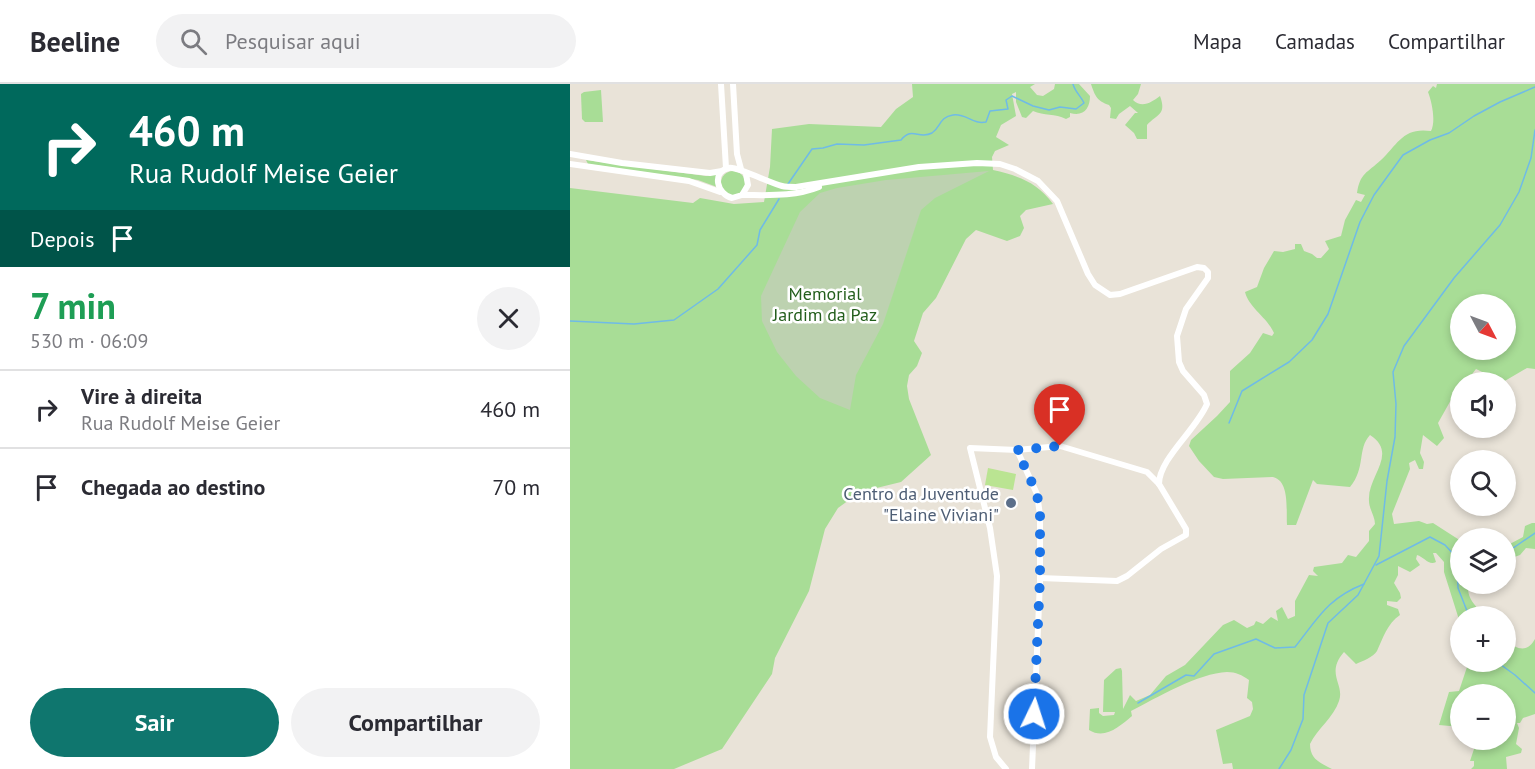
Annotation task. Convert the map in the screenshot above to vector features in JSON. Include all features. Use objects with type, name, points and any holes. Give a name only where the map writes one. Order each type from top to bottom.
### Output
[{"type":"main road","points":[[720,192],[718,180],[724,170],[721,84]]},
{"type":"main road","points":[[733,84],[737,154],[748,185],[742,195]]},
{"type":"main road","points":[[570,154],[622,163],[710,173],[735,167],[743,172],[787,186],[828,183],[920,166],[1000,164],[1029,176],[1051,194],[1061,210],[1088,274],[1102,291],[1110,295],[1120,294],[1197,267],[1204,268],[1209,273],[1208,278],[1186,309],[1177,336],[1177,346],[1183,371],[1204,395],[1207,404],[1166,463],[1160,474],[1159,484]]},
{"type":"main road","points":[[570,164],[689,181],[732,198],[742,195],[798,194],[828,183]]},
{"type":"main road","points":[[1006,769],[996,757],[990,737],[997,576],[990,528],[970,448],[1017,450],[1060,446],[1147,472],[1155,471],[1166,463]]},
{"type":"main road","points":[[1017,450],[1039,502],[1040,578],[1032,769]]},
{"type":"main road","points":[[1040,578],[1117,582],[1161,549],[1186,535],[1186,529],[1159,484],[1147,472]]},
{"type":"main road","points":[[1026,769],[1032,760]]},
{"type":"green space","points":[[912,84],[1035,84],[1030,87],[1037,95],[1043,96],[1054,89],[1055,84],[1079,84],[1090,96],[1089,104],[1082,113],[1070,113],[1070,117],[1066,119],[1033,111],[1026,118],[1022,117],[1016,102],[1016,92],[1012,94],[1016,116],[1001,125],[996,137],[1009,145],[995,151],[992,157],[993,170],[1027,181],[1041,190],[1053,204],[1026,210],[1020,216],[1024,228],[1020,236],[1007,241],[976,230],[966,239],[936,298],[923,313],[914,341],[922,353],[917,366],[909,375],[907,386],[909,399],[931,455],[901,482],[860,492],[838,508],[825,529],[809,591],[775,658],[772,674],[722,749],[674,769],[570,769],[570,188],[693,203],[700,198],[734,204],[764,202],[770,167],[772,129],[809,124],[881,127],[896,109],[913,97]]},
{"type":"green space","points":[[1091,84],[1141,84],[1133,100],[1140,104],[1150,102],[1160,96],[1162,111],[1147,125],[1147,139],[1137,139],[1125,125],[1135,113],[1138,113],[1130,106],[1116,119],[1110,118],[1111,108],[1097,98]]},
{"type":"green space","points":[[1437,84],[1535,84],[1535,369],[1527,368],[1516,374],[1516,372],[1482,372],[1476,369],[1474,372],[1450,372],[1450,402],[1438,423],[1444,438],[1437,446],[1423,435],[1420,453],[1424,462],[1423,469],[1419,469],[1415,460],[1409,463],[1410,469],[1392,514],[1394,524],[1419,521],[1427,524],[1433,523],[1450,534],[1450,591],[1444,572],[1444,562],[1436,553],[1433,553],[1436,562],[1433,563],[1417,555],[1416,559],[1420,565],[1410,572],[1398,566],[1398,575],[1394,583],[1401,598],[1397,602],[1387,601],[1387,605],[1398,609],[1400,615],[1383,636],[1377,651],[1368,659],[1356,664],[1344,652],[1336,667],[1340,689],[1337,707],[1310,744],[1314,757],[1332,769],[1233,769],[1232,763],[1223,764],[1216,730],[1250,716],[1253,709],[1252,702],[1247,698],[1249,680],[1241,675],[1227,672],[1216,673],[1178,687],[1131,711],[1132,716],[1106,733],[1095,733],[1089,730],[1090,709],[1099,708],[1099,713],[1103,716],[1114,715],[1115,712],[1103,712],[1104,680],[1116,669],[1121,668],[1122,671],[1123,709],[1130,695],[1136,701],[1150,695],[1166,676],[1185,665],[1223,625],[1234,620],[1247,628],[1254,625],[1256,621],[1263,624],[1271,617],[1278,621],[1276,611],[1282,607],[1288,619],[1295,616],[1295,601],[1309,575],[1318,576],[1313,571],[1314,567],[1342,563],[1348,555],[1356,557],[1369,541],[1369,531],[1375,524],[1369,504],[1370,492],[1382,458],[1382,450],[1378,442],[1370,435],[1364,446],[1358,473],[1350,487],[1317,484],[1313,480],[1296,525],[1287,525],[1285,490],[1278,480],[1273,477],[1223,479],[1214,477],[1189,446],[1191,440],[1230,402],[1230,371],[1250,353],[1263,333],[1272,336],[1274,333],[1250,303],[1245,292],[1257,287],[1274,251],[1283,252],[1295,249],[1295,244],[1301,244],[1304,251],[1321,258],[1329,249],[1325,241],[1341,236],[1345,220],[1356,200],[1361,202],[1365,195],[1357,193],[1360,181],[1365,174],[1407,134],[1422,130],[1431,131],[1433,117],[1428,92],[1433,86],[1436,88]]},
{"type":"green space","points":[[601,90],[603,122],[585,122],[582,119],[581,94]]},
{"type":"green space","points":[[586,160],[706,176],[718,173],[717,187],[698,180],[588,164]]},
{"type":"green space","points":[[733,171],[742,174],[745,183],[742,192],[733,195],[724,192],[721,183],[724,174]]},
{"type":"green space","name":"Memorial Jardim da Paz","points":[[989,171],[935,198],[921,210],[883,324],[856,375],[850,410],[820,398],[796,376],[777,352],[762,321],[761,296],[800,212],[820,193],[837,188],[886,180]]},
{"type":"green space","points":[[988,468],[1016,474],[1013,490],[985,485]]},
{"type":"green space","points":[[1535,523],[1535,549],[1526,548],[1516,556],[1516,541],[1523,537],[1525,526]]},
{"type":"green space","points":[[1451,594],[1469,594],[1476,606],[1455,606]]},
{"type":"green space","points":[[1535,639],[1535,714],[1517,723],[1519,728],[1516,744],[1516,684],[1461,684],[1465,672],[1516,672],[1516,646],[1525,648]]},
{"type":"green space","points":[[1449,692],[1450,726],[1439,725]]},
{"type":"green space","points":[[1516,744],[1522,749],[1521,753],[1506,757],[1507,769],[1471,769],[1474,761],[1470,761],[1474,750],[1516,750]]},
{"type":"waterway","points":[[788,184],[812,149],[837,144],[864,145],[901,140],[912,133],[927,135],[935,131],[945,118],[953,115],[977,122],[986,122],[990,111],[1008,109],[1006,100],[1012,96],[1033,106],[1049,110],[1060,107],[1076,109],[1084,103],[1073,84]]},
{"type":"waterway","points":[[1229,423],[1242,391],[1289,362],[1312,340],[1328,314],[1360,222],[1374,195],[1403,155],[1430,140],[1449,133],[1500,102],[1535,87]]},
{"type":"waterway","points":[[1279,769],[1291,750],[1303,719],[1304,695],[1328,623],[1358,595],[1379,556],[1387,481],[1395,437],[1396,404],[1393,372],[1404,346],[1454,278],[1500,225],[1519,192],[1531,158],[1535,130]]},
{"type":"waterway","points":[[570,321],[634,324],[674,320],[718,289],[757,245],[760,230],[779,199]]},
{"type":"waterway","points":[[1516,546],[1535,533]]},
{"type":"waterway","points":[[1376,565],[1430,537],[1445,545],[1457,558],[1458,588],[1465,606]]},
{"type":"waterway","points":[[1138,703],[1186,675],[1194,676],[1214,654],[1256,639],[1275,648],[1295,647],[1332,602],[1364,584]]},
{"type":"waterway","points":[[1511,672],[1535,693]]},
{"type":"place","name":"Centro da Juventude \"Elaine Viviani\"","points":[[1011,503]]},
{"type":"route","points":[[1034,714],[1040,578],[1040,509],[1034,486],[1017,450],[1060,446]]}]
